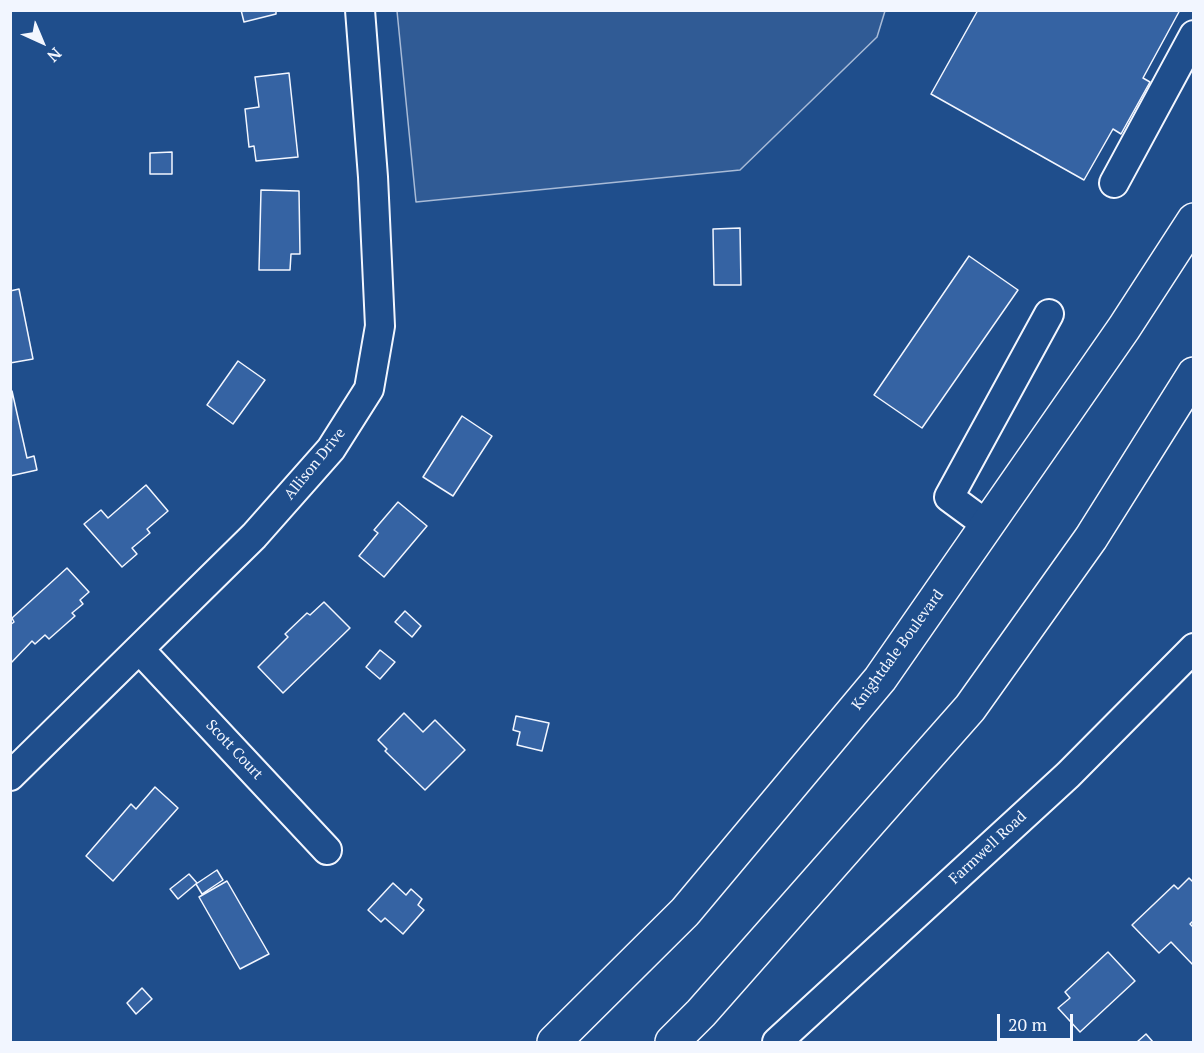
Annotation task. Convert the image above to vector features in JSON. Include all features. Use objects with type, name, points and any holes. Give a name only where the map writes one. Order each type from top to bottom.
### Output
[{"type":"main road","name":"Knightdale Boulevard","points":[[554,1042],[685,912],[880,679],[1124,328],[1194,220]]},
{"type":"main road","points":[[672,1042],[701,1013],[970,708],[1091,538],[1194,374]]},
{"type":"street","name":"Allison Drive","points":[[10,776],[254,536],[331,449],[369,389],[380,326],[374,177],[360,10]]},
{"type":"street","points":[[1114,183],[1194,35]]},
{"type":"street","points":[[987,525],[949,497],[1049,314]]},
{"type":"street","name":"Farmwell Road","points":[[777,1042],[1068,775],[1194,648]]},
{"type":"street","name":"Scott Court","points":[[140,650],[327,850]]},
{"type":"shaded area","points":[[397,10],[885,11],[877,37],[740,170],[416,202]]},
{"type":"building","points":[[241,10],[276,10],[276,14],[244,22]]},
{"type":"building","points":[[978,10],[1180,10],[1143,78],[1150,82],[1121,134],[1113,129],[1084,180],[931,94]]},
{"type":"building","points":[[289,73],[298,157],[256,161],[254,146],[249,147],[245,109],[259,107],[255,77]]},
{"type":"building","points":[[172,152],[172,174],[150,174],[150,153]]},
{"type":"building","points":[[261,190],[299,191],[300,254],[291,254],[290,270],[259,270]]},
{"type":"building","points":[[740,228],[741,285],[714,285],[713,229]]},
{"type":"building","points":[[969,256],[1018,290],[922,428],[874,395]]},
{"type":"building","points":[[19,289],[33,359],[10,363],[10,291]]},
{"type":"building","points":[[238,361],[265,380],[233,424],[207,405]]},
{"type":"building","points":[[12,391],[27,458],[34,456],[37,470],[10,476]]},
{"type":"building","points":[[462,416],[492,436],[453,496],[423,477]]},
{"type":"building","points":[[146,485],[168,511],[147,529],[150,533],[132,548],[137,554],[122,567],[84,524],[101,510],[108,518]]},
{"type":"building","points":[[398,502],[427,526],[384,577],[359,556],[378,533],[374,530]]},
{"type":"building","points":[[67,568],[89,592],[80,600],[83,604],[72,613],[75,616],[49,639],[45,635],[35,644],[32,641],[10,664],[10,625],[14,622],[12,618]]},
{"type":"building","points":[[324,602],[350,628],[283,693],[258,667],[288,637],[285,634],[307,613],[310,615]]},
{"type":"building","points":[[405,611],[421,626],[412,637],[395,622]]},
{"type":"building","points":[[380,650],[395,662],[380,679],[366,667]]},
{"type":"building","points":[[404,713],[423,732],[435,720],[465,750],[425,790],[385,751],[387,749],[378,740]]},
{"type":"building","points":[[516,716],[549,723],[542,751],[517,745],[520,732],[513,730]]},
{"type":"building","points":[[155,787],[178,808],[113,881],[86,856],[131,804],[136,809]]},
{"type":"building","points":[[217,870],[223,880],[202,894],[196,884]]},
{"type":"building","points":[[189,874],[197,883],[178,899],[170,889]]},
{"type":"building","points":[[1189,878],[1194,883],[1194,920],[1190,924],[1194,928],[1194,966],[1171,942],[1159,953],[1132,925],[1174,885],[1178,889]]},
{"type":"building","points":[[227,881],[269,954],[240,969],[199,897]]},
{"type":"building","points":[[393,883],[406,895],[411,889],[422,899],[418,905],[424,910],[403,934],[385,918],[381,922],[368,910]]},
{"type":"building","points":[[1108,952],[1135,981],[1080,1032],[1058,1008],[1070,998],[1065,992]]},
{"type":"building","points":[[142,988],[152,999],[136,1014],[127,1003]]},
{"type":"building","points":[[1146,1034],[1153,1042],[1137,1042]]}]
